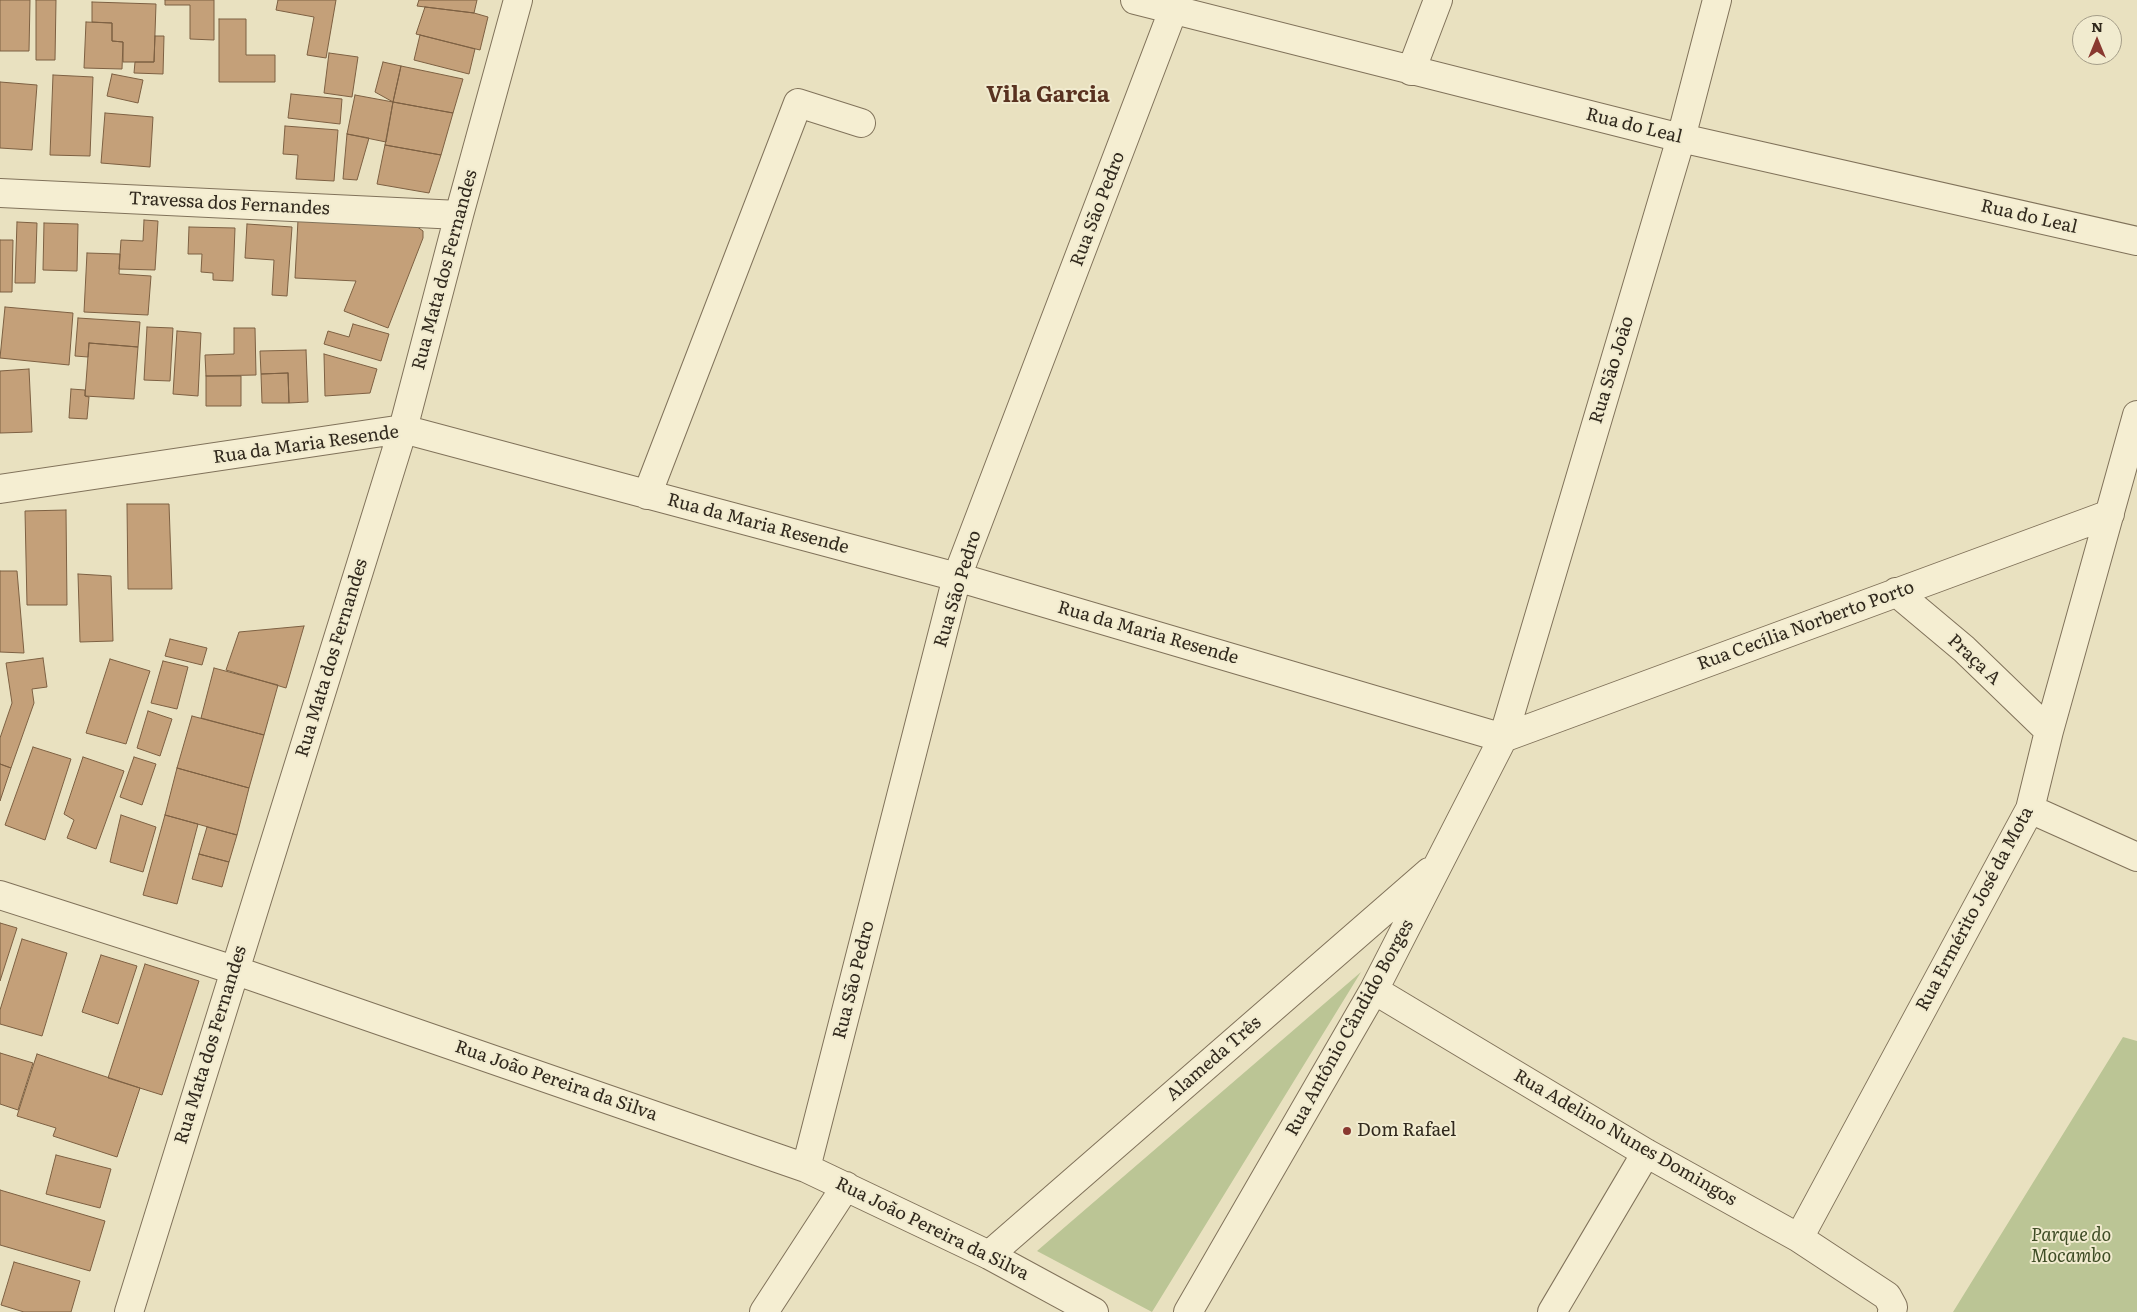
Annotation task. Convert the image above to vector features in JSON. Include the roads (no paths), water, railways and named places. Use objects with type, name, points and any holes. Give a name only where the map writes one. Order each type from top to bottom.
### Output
[{"type":"street","name":"Rua Mata dos Fernandes","points":[[129,1312],[403,430],[458,215],[518,0]]},
{"type":"street","name":"Rua do Leal","points":[[1135,0],[1175,5],[1411,71],[1681,138],[2137,241]]},
{"type":"street","points":[[1411,71],[1438,0]]},
{"type":"street","name":"Rua São João","points":[[1503,738],[1681,138],[1717,0]]},
{"type":"street","name":"Rua São Pedro","points":[[806,1168],[957,577],[1175,5]]},
{"type":"street","points":[[647,495],[798,103],[861,123]]},
{"type":"street","name":"Travessa dos Fernandes","points":[[0,193],[458,215]]},
{"type":"street","name":"Rua Ermérito José da Mota","points":[[1799,1238],[2030,809],[2049,731],[2137,415]]},
{"type":"street","name":"Rua da Maria Resende","points":[[0,489],[403,430],[957,577],[1503,738]]},
{"type":"street","name":"Rua Cecília Norberto Porto","points":[[1503,738],[2110,514]]},
{"type":"street","name":"Praça A","points":[[1896,592],[1964,649],[2049,731]]},
{"type":"street","name":"Rua Antônio Cândido Borges","points":[[1188,1312],[1374,990],[1503,738]]},
{"type":"street","points":[[2030,809],[2137,858]]},
{"type":"street","name":"Alameda Três","points":[[989,1255],[1440,863]]},
{"type":"street","name":"Rua João Pereira da Silva","points":[[0,895],[234,970],[806,1168],[989,1255],[1094,1312]]},
{"type":"street","name":"Rua Adelino Nunes Domingos","points":[[1374,990],[1646,1153],[1799,1238],[1887,1296],[1893,1307],[1892,1312]]},
{"type":"street","points":[[1552,1312],[1646,1153]]},
{"type":"street","points":[[764,1312],[846,1186]]},
{"type":"place","name":"Dom Rafael","points":[[1347,1131]]},
{"type":"district","name":"Vila Garcia","points":[[1048,96]]},
{"type":"park label","name":"Parque do Mocambo","points":[[2071,1246]]}]
